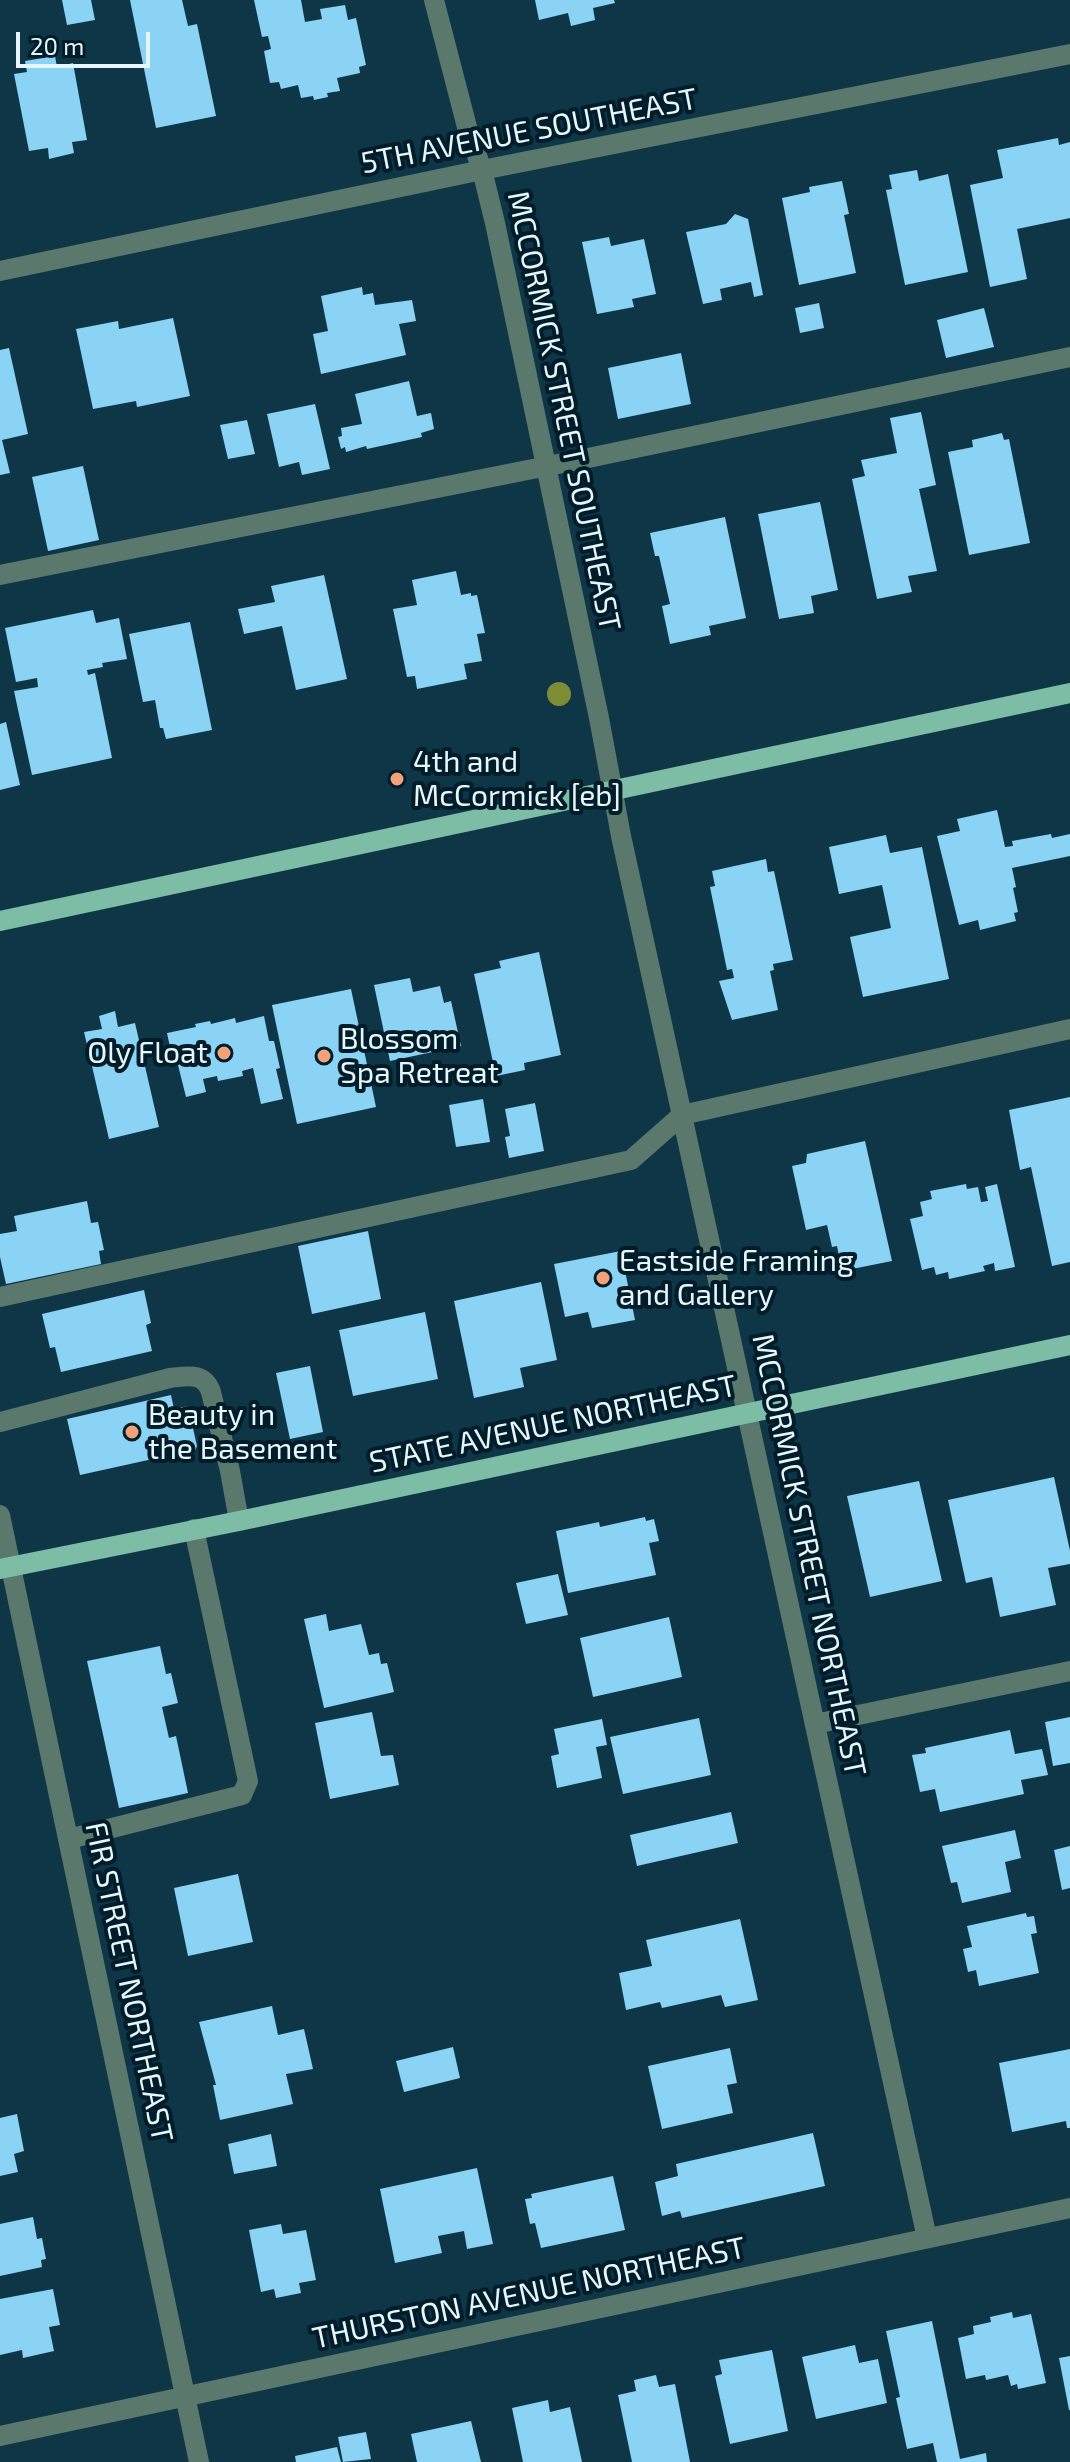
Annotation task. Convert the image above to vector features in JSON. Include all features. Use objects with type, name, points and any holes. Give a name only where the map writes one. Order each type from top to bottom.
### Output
[{"type":"main road","points":[[0,921],[1070,693]]},
{"type":"main road","name":"STATE AVENUE NORTHEAST","points":[[5,1567],[239,1521],[1070,1345]]},
{"type":"street","name":"MCCORMICK STREET SOUTHEAST","points":[[434,0],[467,127],[482,170],[612,791]]},
{"type":"street","name":"5TH AVENUE SOUTHEAST","points":[[0,271],[482,170],[1070,54]]},
{"type":"street","points":[[0,575],[1070,357]]},
{"type":"street","name":"MCCORMICK STREET NORTHEAST","points":[[612,791],[927,2238]]},
{"type":"street","points":[[0,1297],[631,1160],[682,1115],[1070,1029]]},
{"type":"street","points":[[0,1422],[170,1378],[202,1377],[211,1392],[239,1521]]},
{"type":"street","name":"FIR STREET NORTHEAST","points":[[0,1515],[5,1567],[69,1839],[199,2462]]},
{"type":"street","points":[[69,1839],[242,1795],[248,1781],[194,1529]]},
{"type":"street","points":[[815,1724],[1070,1671]]},
{"type":"street","name":"THURSTON AVENUE NORTHEAST","points":[[0,2436],[1070,2208]]},
{"type":"building","points":[[62,0],[91,0],[95,20],[67,25]]},
{"type":"building","points":[[130,0],[182,0],[188,26],[197,24],[216,116],[156,128]]},
{"type":"building","points":[[254,0],[301,0],[305,22],[322,19],[320,9],[345,5],[348,20],[356,18],[366,65],[359,67],[360,73],[337,78],[340,91],[314,100],[313,96],[301,98],[298,85],[281,89],[279,82],[270,83],[264,51],[271,49],[268,36],[262,37]]},
{"type":"building","points":[[535,0],[614,0],[615,3],[593,8],[595,20],[571,26],[568,13],[539,20]]},
{"type":"building","points":[[55,56],[57,67],[73,63],[87,140],[72,142],[74,153],[49,159],[48,148],[29,151],[14,74],[27,72],[25,61]]},
{"type":"building","points":[[1058,138],[1059,145],[1070,142],[1070,218],[1017,229],[1027,279],[990,287],[970,185],[1003,178],[997,150]]},
{"type":"building","points":[[917,170],[919,181],[948,174],[968,272],[905,285],[886,190],[892,189],[889,175]]},
{"type":"building","points":[[842,181],[849,214],[844,215],[856,273],[799,285],[782,198],[810,192],[809,187]]},
{"type":"building","points":[[735,214],[748,219],[763,295],[754,297],[751,282],[720,289],[722,300],[703,304],[686,232],[726,224]]},
{"type":"building","points":[[609,237],[611,246],[644,239],[656,294],[632,299],[634,307],[597,314],[582,242]]},
{"type":"building","points":[[362,287],[363,295],[373,293],[375,305],[412,300],[416,321],[399,324],[406,355],[321,374],[313,334],[328,331],[321,296]]},
{"type":"building","points":[[819,303],[824,328],[800,333],[795,308]]},
{"type":"building","points":[[984,308],[994,347],[946,358],[937,320]]},
{"type":"building","points":[[173,318],[190,396],[137,407],[136,401],[93,409],[76,329],[118,321],[119,329]]},
{"type":"building","points":[[9,348],[28,434],[2,440],[10,473],[0,475],[0,350]]},
{"type":"building","points":[[681,353],[691,404],[618,419],[608,368]]},
{"type":"building","points":[[409,381],[417,416],[431,413],[434,429],[421,433],[422,437],[367,449],[366,446],[346,452],[345,447],[341,449],[338,437],[342,436],[341,428],[362,424],[355,394]]},
{"type":"building","points":[[315,404],[330,469],[302,475],[299,462],[279,467],[267,414]]},
{"type":"building","points":[[921,412],[936,485],[919,489],[937,571],[908,576],[912,592],[877,599],[852,479],[865,476],[861,460],[897,453],[890,418]]},
{"type":"building","points":[[247,420],[255,454],[228,459],[220,425]]},
{"type":"building","points":[[1002,433],[1004,440],[1009,439],[1030,543],[969,555],[948,452],[973,447],[972,440]]},
{"type":"building","points":[[83,466],[99,540],[48,551],[32,477]]},
{"type":"building","points":[[820,502],[838,590],[811,596],[814,613],[779,619],[758,514]]},
{"type":"building","points":[[725,517],[746,618],[709,626],[711,635],[670,644],[662,606],[670,604],[659,556],[655,556],[650,533]]},
{"type":"building","points":[[456,571],[461,595],[477,595],[485,633],[477,634],[482,661],[464,664],[467,679],[417,689],[415,676],[407,677],[393,609],[417,605],[412,580]]},
{"type":"building","points":[[324,575],[347,679],[296,690],[282,626],[244,634],[238,609],[275,602],[271,586]]},
{"type":"building","points":[[93,610],[96,623],[119,618],[127,659],[102,663],[103,667],[87,670],[88,675],[95,673],[112,758],[32,775],[14,691],[38,687],[37,678],[16,682],[5,628]]},
{"type":"building","points":[[190,622],[212,730],[166,739],[163,728],[160,728],[155,700],[143,702],[129,634]]},
{"type":"building","points":[[6,722],[20,785],[0,790],[0,724]]},
{"type":"building","points":[[997,810],[1005,847],[1013,846],[1012,841],[1070,834],[1070,856],[1012,868],[1018,912],[1014,913],[1016,921],[980,930],[978,920],[959,925],[937,836],[960,831],[957,819]]},
{"type":"building","points":[[886,835],[890,853],[922,847],[949,979],[863,997],[850,937],[891,928],[882,885],[839,894],[829,847]]},
{"type":"building","points":[[766,859],[768,872],[774,871],[793,960],[773,964],[774,970],[770,971],[778,1010],[732,1020],[719,981],[734,978],[732,969],[727,970],[710,887],[715,886],[712,871]]},
{"type":"building","points":[[539,952],[561,1055],[524,1063],[525,1070],[496,1076],[474,974],[501,968],[499,961]]},
{"type":"building","points":[[410,978],[413,992],[440,986],[444,1003],[451,1001],[461,1046],[390,1061],[374,985]]},
{"type":"building","name":"Blossom Spa Retreat","points":[[351,989],[376,1107],[297,1124],[272,1005]]},
{"type":"building","points":[[115,1011],[118,1027],[135,1023],[159,1127],[109,1139],[84,1032],[102,1029],[99,1016]]},
{"type":"building","name":"Oly Float","points":[[264,1016],[269,1041],[274,1041],[283,1099],[261,1104],[253,1068],[242,1071],[243,1076],[218,1081],[217,1076],[203,1079],[206,1092],[186,1097],[178,1065],[174,1066],[167,1033],[210,1021],[211,1024],[235,1018],[236,1023]]},
{"type":"building","points":[[1070,1097],[1070,1262],[1052,1266],[1031,1167],[1020,1170],[1009,1110]]},
{"type":"building","points":[[483,1099],[490,1142],[456,1147],[449,1105]]},
{"type":"building","points":[[535,1103],[544,1151],[509,1158],[505,1137],[510,1136],[505,1109]]},
{"type":"building","points":[[865,1141],[892,1261],[842,1271],[837,1246],[832,1247],[827,1225],[806,1230],[792,1166],[806,1163],[807,1154]]},
{"type":"building","points":[[966,1184],[967,1189],[978,1187],[981,1202],[988,1201],[985,1187],[997,1184],[1015,1267],[995,1271],[994,1263],[983,1266],[985,1271],[949,1279],[948,1272],[936,1275],[934,1267],[922,1270],[910,1219],[923,1216],[920,1202],[932,1199],[930,1191]]},
{"type":"building","points":[[87,1201],[91,1223],[98,1222],[104,1250],[99,1251],[101,1264],[6,1284],[0,1257],[0,1234],[17,1231],[14,1216]]},
{"type":"building","points":[[368,1231],[381,1299],[312,1314],[298,1246]]},
{"type":"building","points":[[621,1251],[635,1320],[592,1328],[588,1312],[565,1317],[554,1264]]},
{"type":"building","points":[[541,1282],[557,1360],[520,1368],[524,1387],[474,1398],[454,1301]]},
{"type":"building","points":[[144,1290],[151,1323],[146,1325],[152,1351],[61,1372],[55,1347],[50,1348],[42,1314]]},
{"type":"building","points":[[425,1312],[438,1379],[353,1396],[339,1330]]},
{"type":"building","points":[[310,1366],[323,1432],[290,1439],[276,1373]]},
{"type":"building","name":"Beauty in the Basement","points":[[171,1395],[174,1409],[188,1406],[197,1446],[193,1455],[180,1453],[80,1475],[67,1419]]},
{"type":"building","points":[[1054,1477],[1070,1551],[1070,1564],[1048,1568],[1056,1605],[1000,1617],[992,1577],[966,1583],[948,1500]]},
{"type":"building","points":[[919,1481],[942,1581],[870,1597],[847,1496]]},
{"type":"building","points":[[645,1517],[646,1521],[654,1519],[659,1541],[649,1543],[656,1575],[568,1593],[556,1531],[599,1522],[600,1527]]},
{"type":"building","points":[[558,1574],[568,1615],[526,1624],[516,1583]]},
{"type":"building","points":[[326,1614],[329,1631],[361,1624],[369,1655],[379,1653],[381,1664],[387,1663],[394,1692],[324,1708],[304,1619]]},
{"type":"building","points":[[669,1617],[682,1677],[593,1697],[580,1638]]},
{"type":"building","points":[[160,1646],[166,1674],[171,1673],[178,1703],[162,1707],[169,1738],[176,1736],[188,1793],[119,1808],[87,1661]]},
{"type":"building","points":[[372,1712],[381,1756],[393,1755],[399,1785],[330,1799],[315,1723]]},
{"type":"building","points":[[1070,1717],[1070,1763],[1053,1766],[1045,1722]]},
{"type":"building","points":[[699,1718],[711,1775],[623,1794],[610,1737]]},
{"type":"building","points":[[602,1719],[607,1745],[596,1747],[602,1778],[557,1788],[551,1756],[559,1754],[554,1729]]},
{"type":"building","points":[[1010,1730],[1015,1754],[1042,1749],[1048,1775],[1021,1780],[1024,1794],[940,1812],[935,1789],[920,1792],[912,1755],[926,1753],[925,1748]]},
{"type":"building","points":[[731,1812],[738,1843],[637,1866],[630,1835]]},
{"type":"building","points":[[1015,1830],[1021,1858],[1005,1862],[1011,1892],[962,1903],[957,1882],[951,1883],[942,1846]]},
{"type":"building","points":[[1070,1846],[1070,1888],[1062,1890],[1054,1850]]},
{"type":"building","points":[[238,1874],[253,1942],[188,1956],[174,1888]]},
{"type":"building","points":[[1026,1913],[1027,1917],[1034,1916],[1037,1933],[1031,1934],[1039,1973],[979,1986],[976,1970],[968,1972],[963,1949],[972,1947],[967,1926]]},
{"type":"building","points":[[740,1919],[758,2000],[725,2007],[721,1995],[662,2008],[660,2002],[626,2010],[619,1973],[652,1966],[646,1940]]},
{"type":"building","points":[[272,2006],[278,2035],[304,2029],[313,2069],[286,2074],[293,2104],[220,2120],[213,2085],[216,2085],[199,2022]]},
{"type":"building","points":[[453,2047],[460,2078],[404,2092],[396,2061]]},
{"type":"building","points":[[730,2048],[737,2083],[727,2085],[733,2113],[662,2129],[648,2066]]},
{"type":"building","points":[[1070,2049],[1070,2128],[1067,2128],[1066,2121],[1012,2132],[999,2063]]},
{"type":"building","points":[[17,2114],[24,2151],[14,2154],[18,2172],[0,2176],[0,2118]]},
{"type":"building","points":[[813,2133],[825,2186],[682,2218],[680,2211],[662,2216],[655,2182],[678,2176],[676,2164]]},
{"type":"building","points":[[271,2134],[277,2166],[234,2174],[228,2144]]},
{"type":"building","points":[[477,2168],[493,2244],[467,2249],[464,2231],[438,2236],[442,2253],[395,2263],[380,2189]]},
{"type":"building","points":[[613,2176],[625,2230],[541,2248],[535,2223],[530,2224],[525,2199],[532,2198],[531,2194]]},
{"type":"building","points":[[33,2217],[37,2239],[42,2238],[46,2259],[41,2260],[42,2267],[0,2276],[0,2224]]},
{"type":"building","points":[[281,2224],[283,2234],[306,2230],[316,2280],[299,2283],[301,2293],[276,2298],[274,2289],[261,2292],[249,2230]]},
{"type":"building","points":[[53,2289],[60,2325],[49,2327],[54,2351],[23,2358],[22,2350],[0,2355],[0,2299]]},
{"type":"building","points":[[1012,2312],[1013,2318],[1031,2314],[1046,2383],[1018,2389],[1017,2384],[1011,2386],[1008,2375],[986,2380],[985,2375],[966,2379],[958,2338],[974,2334],[973,2326],[991,2322],[990,2317]]},
{"type":"building","points":[[932,2321],[960,2459],[986,2453],[987,2462],[937,2462],[933,2443],[907,2449],[886,2331]]},
{"type":"building","points":[[855,2345],[859,2363],[878,2359],[887,2403],[816,2419],[802,2357]]},
{"type":"building","points":[[772,2350],[788,2431],[730,2444],[715,2376],[722,2374],[719,2360]]},
{"type":"building","points":[[1070,2356],[1070,2410],[1069,2410],[1059,2358]]},
{"type":"building","points":[[656,2375],[659,2387],[675,2384],[690,2462],[632,2462],[618,2395],[636,2391],[634,2380]]},
{"type":"building","points":[[548,2400],[550,2412],[570,2407],[582,2462],[523,2462],[512,2408]]},
{"type":"building","points":[[471,2421],[481,2462],[417,2462],[411,2434]]},
{"type":"building","points":[[366,2432],[371,2459],[343,2462],[338,2437]]},
{"type":"building","points":[[337,2447],[341,2462],[296,2462],[295,2456]]},
{"type":"place","name":"4th and McCormick [eb]","points":[[397,779]]},
{"type":"place","name":"Oly Float","points":[[224,1053]]},
{"type":"place","name":"Blossom Spa Retreat","points":[[324,1056]]},
{"type":"place","name":"Eastside Framing and Gallery","points":[[603,1278]]},
{"type":"place","name":"Beauty in the Basement","points":[[132,1432]]}]
